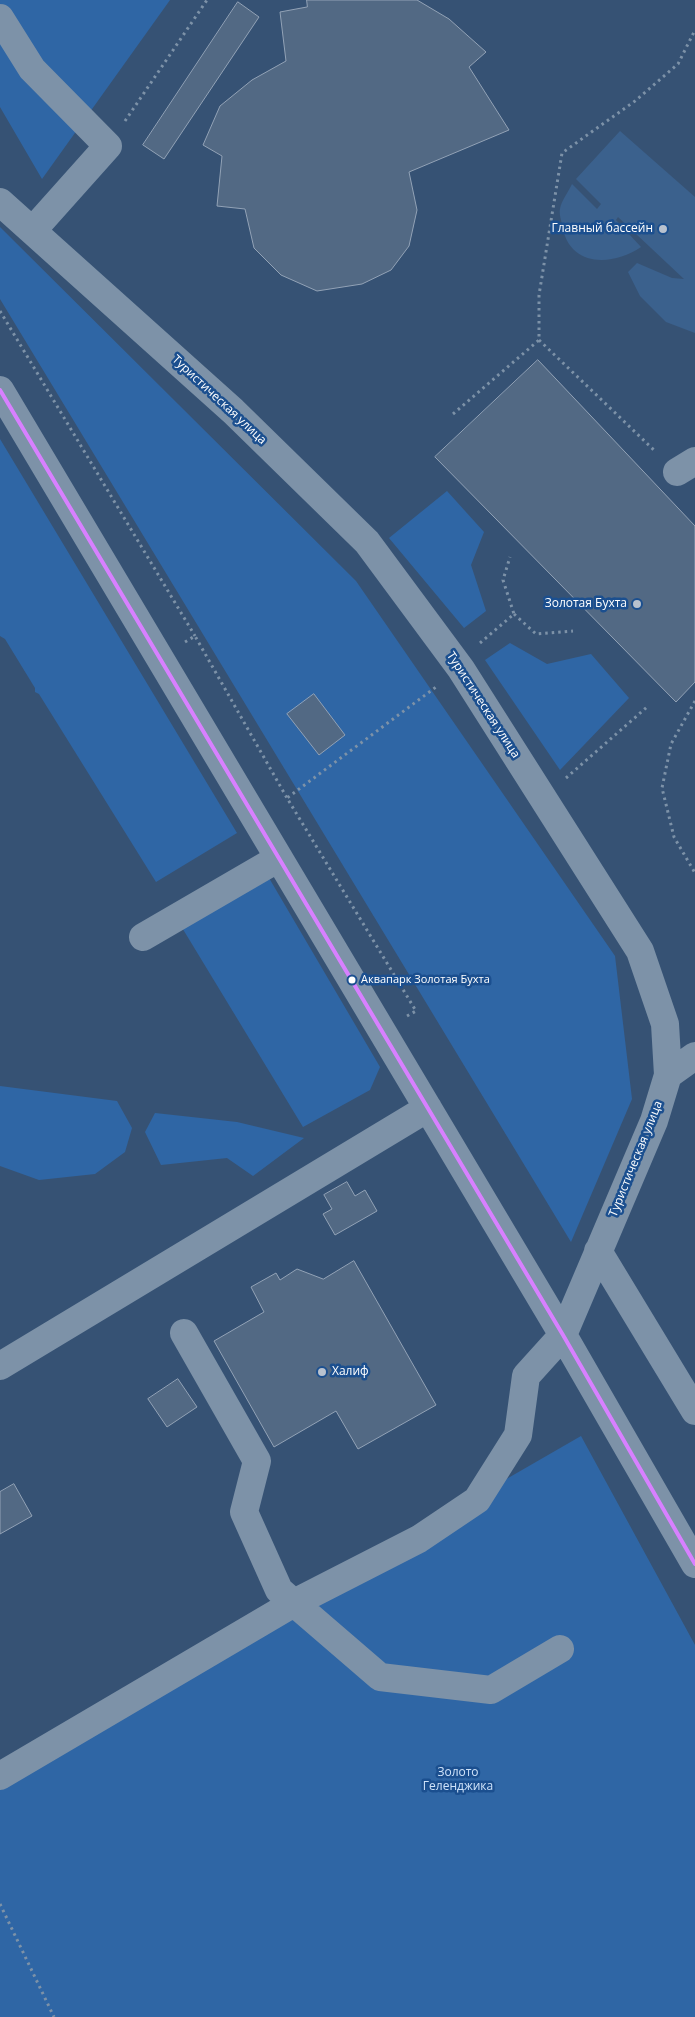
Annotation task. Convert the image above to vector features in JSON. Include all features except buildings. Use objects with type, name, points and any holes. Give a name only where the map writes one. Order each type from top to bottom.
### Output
[{"type":"street","points":[[0,18],[32,69],[108,146],[33,230]]},
{"type":"street","name":"Туристическая улица","points":[[0,202],[233,411],[367,542],[461,668],[640,951],[665,1024],[668,1075],[654,1121],[563,1335],[526,1376],[518,1436],[477,1500],[419,1539],[294,1603],[0,1776]]},
{"type":"street","points":[[0,390],[563,1335],[695,1564]]},
{"type":"street","points":[[143,938],[279,858]]},
{"type":"street","points":[[668,1075],[695,1056]]},
{"type":"street","points":[[0,1366],[428,1108]]},
{"type":"street","points":[[598,1251],[695,1411]]},
{"type":"street","points":[[184,1333],[257,1460],[244,1512],[279,1590],[380,1677],[491,1690],[560,1649]]},
{"type":"path","points":[[108,146],[208,0]]},
{"type":"path","points":[[686,467],[540,340],[539,295],[562,153],[635,101],[678,64],[695,30]]},
{"type":"path","points":[[0,311],[195,636]]},
{"type":"path","points":[[453,414],[540,340]]},
{"type":"path","points":[[510,557],[503,580],[514,614],[536,634],[573,631]]},
{"type":"path","points":[[382,1031],[416,1011],[287,798],[461,668],[466,655],[514,614]]},
{"type":"path","points":[[695,701],[670,744],[662,788],[674,837],[695,873]]},
{"type":"path","points":[[545,800],[556,786],[647,706]]},
{"type":"path","points":[[0,1904],[54,2017]]},
{"type":"green space","points":[[0,0],[170,0],[42,179],[0,107]]},
{"type":"green space","points":[[0,227],[356,581],[615,956],[632,1099],[571,1242],[0,299]]},
{"type":"green space","points":[[0,439],[237,833],[156,882],[39,694],[35,692],[35,688],[5,639],[0,636]]},
{"type":"green space","points":[[447,491],[484,532],[471,565],[486,611],[464,628],[389,538]]},
{"type":"green space","points":[[510,643],[547,664],[591,654],[629,698],[560,770],[485,660]]},
{"type":"green space","points":[[269,878],[380,1067],[370,1090],[303,1127],[181,926]]},
{"type":"green space","points":[[0,1086],[117,1101],[132,1128],[125,1152],[95,1174],[39,1180],[0,1166]]},
{"type":"green space","points":[[155,1113],[237,1122],[304,1138],[253,1176],[227,1158],[161,1165],[145,1132]]},
{"type":"green space","name":"Золото Геленджика","points":[[581,1436],[695,1645],[695,2017],[0,2017],[0,1771]]},
{"type":"shaded area","name":"Главный бассейн","points":[[620,131],[695,197],[695,333],[666,322],[640,296],[628,272],[637,263],[672,278],[684,279],[618,217],[616,220],[641,247],[629,254],[604,260],[592,259],[573,249],[566,238],[560,212],[563,199],[572,184],[597,209],[601,204],[576,179]]},
{"type":"transit line","points":[[0,390],[563,1335],[695,1564]]},
{"type":"place","name":"Главный бассейн","points":[[663,229]]},
{"type":"place","name":"Золотая Бухта","points":[[637,604]]},
{"type":"place","name":"Аквапарк Золотая Бухта","points":[[352,980]]},
{"type":"place","name":"Халиф","points":[[322,1372]]}]
